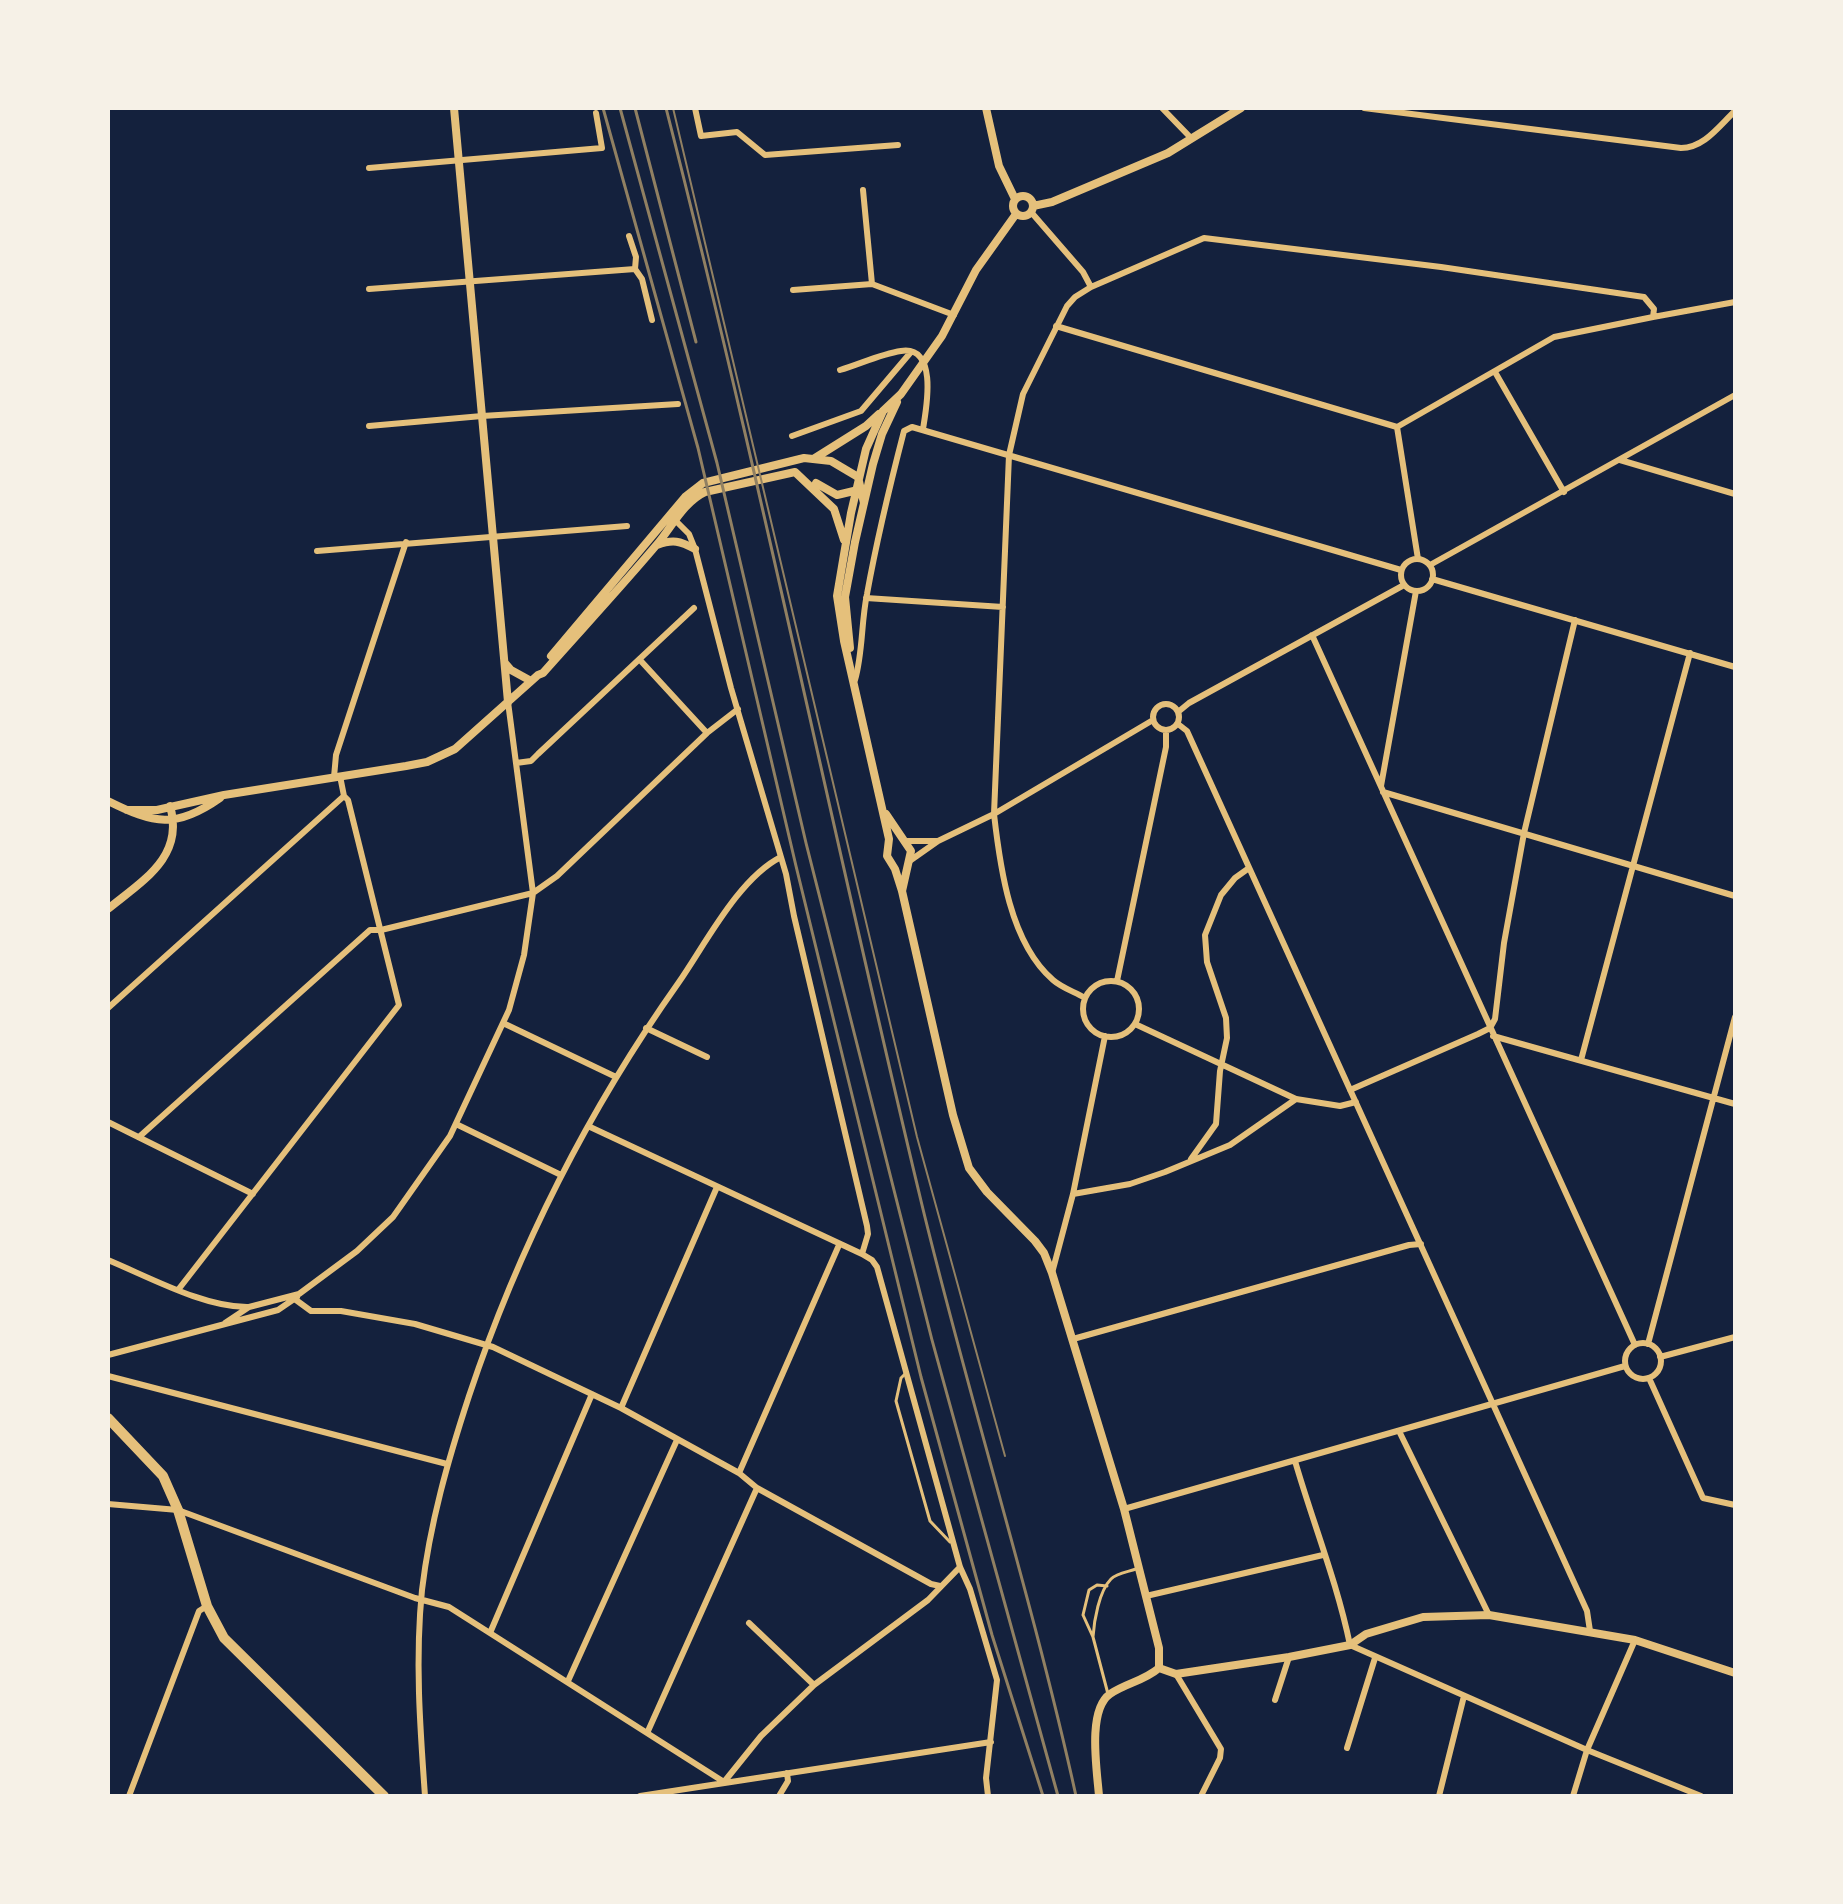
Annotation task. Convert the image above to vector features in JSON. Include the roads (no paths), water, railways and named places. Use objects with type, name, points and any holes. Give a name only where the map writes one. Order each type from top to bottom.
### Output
[{"type":"main road","points":[[108,1418],[163,1476],[178,1510],[207,1606],[224,1638],[384,1796]]},
{"type":"street","points":[[108,1355],[278,1310],[357,1251],[393,1217],[456,1124],[516,992],[533,893],[508,702],[454,108]]},
{"type":"street","points":[[695,108],[701,136],[737,132],[765,155],[898,145]]},
{"type":"street","points":[[986,108],[999,166],[1015,199],[1013,208],[1016,214],[1022,216],[1032,209],[1168,153],[1241,108]]},
{"type":"street","points":[[1162,108],[1191,138]]},
{"type":"street","points":[[1364,108],[1681,148],[1701,144],[1735,111]]},
{"type":"street","points":[[369,168],[602,148],[596,113]]},
{"type":"street","points":[[863,190],[872,284]]},
{"type":"street","points":[[1015,199],[1026,196],[1032,209],[1083,272],[1091,287]]},
{"type":"street","points":[[854,678],[845,597],[868,481],[882,434],[901,394],[942,336],[976,270],[1016,214]]},
{"type":"street","points":[[629,236],[636,257],[635,269],[642,279],[652,320]]},
{"type":"street","points":[[1085,998],[1054,980],[1033,958],[1020,936],[997,843],[994,814],[1009,455],[1023,394],[1067,306],[1091,287],[1204,238],[1441,267],[1644,297],[1654,309],[1653,317]]},
{"type":"street","points":[[369,289],[635,269]]},
{"type":"street","points":[[793,290],[872,284],[954,315]]},
{"type":"street","points":[[1056,326],[1397,427],[1554,337],[1735,302]]},
{"type":"street","points":[[840,370],[904,350],[924,361],[928,398],[923,429]]},
{"type":"street","points":[[792,436],[861,411],[911,352]]},
{"type":"street","points":[[1495,372],[1564,492]]},
{"type":"street","points":[[505,662],[511,670],[534,678],[543,673],[656,545],[690,492],[775,465],[815,458],[866,426],[901,394]]},
{"type":"street","points":[[1430,565],[1735,395]]},
{"type":"street","points":[[369,426],[678,404]]},
{"type":"street","points":[[883,411],[866,449],[858,477],[858,491],[845,543],[837,596],[889,839],[887,856],[902,891],[953,1115],[969,1168],[987,1192],[1035,1241],[1052,1273],[1124,1509],[1159,1648],[1159,1668],[1149,1677],[1108,1695],[1101,1702],[1096,1719],[1099,1796]]},
{"type":"street","points":[[854,678],[862,656],[866,598],[904,431],[912,427],[1401,570]]},
{"type":"street","points":[[1397,427],[1418,559]]},
{"type":"street","points":[[815,458],[837,463],[858,477]]},
{"type":"street","points":[[1620,460],[1735,494]]},
{"type":"street","points":[[704,488],[795,472],[803,473],[837,495],[858,491],[868,481]]},
{"type":"street","points":[[795,472],[834,509],[845,543]]},
{"type":"street","points":[[858,491],[864,503]]},
{"type":"street","points":[[673,518],[689,534],[695,549],[781,857],[868,1231],[862,1254]]},
{"type":"street","points":[[127,810],[142,812],[224,795],[406,766],[442,756],[467,739],[534,678],[673,518]]},
{"type":"street","points":[[317,551],[627,526]]},
{"type":"street","points":[[656,545],[670,540],[681,541],[695,549]]},
{"type":"street","points":[[178,1290],[399,1005],[348,800],[337,777],[336,755],[406,542]]},
{"type":"street","points":[[1404,585],[1401,570],[1408,561],[1418,559],[1430,565]]},
{"type":"street","points":[[1404,585],[1416,591],[1426,588],[1432,579],[1430,565]]},
{"type":"street","points":[[1432,579],[1735,667]]},
{"type":"street","points":[[1178,712],[1189,703],[1404,585]]},
{"type":"street","points":[[1382,789],[1416,591]]},
{"type":"street","points":[[866,598],[1003,607]]},
{"type":"street","points":[[516,763],[531,761],[694,608]]},
{"type":"street","points":[[1350,1090],[1490,1028],[1495,1019],[1504,943],[1524,833],[1575,620]]},
{"type":"street","points":[[1312,635],[1635,1345]]},
{"type":"street","points":[[1581,1060],[1690,653]]},
{"type":"street","points":[[640,660],[707,733]]},
{"type":"street","points":[[895,869],[909,864],[938,841],[994,814],[1153,720],[1157,708],[1164,704],[1173,705],[1178,712],[1178,724]]},
{"type":"street","points":[[139,1137],[370,930],[381,930],[533,893],[557,876],[707,733],[738,709]]},
{"type":"street","points":[[1153,720],[1158,727],[1166,730],[1178,724]]},
{"type":"street","points":[[1178,724],[1187,731],[1493,1402],[1587,1611],[1590,1631]]},
{"type":"street","points":[[1117,981],[1166,747],[1166,730]]},
{"type":"street","points":[[1382,789],[1735,896]]},
{"type":"street","points":[[108,801],[158,821],[174,821],[224,795]]},
{"type":"street","points":[[108,1008],[344,796]]},
{"type":"street","points":[[108,909],[157,868],[174,838],[170,806]]},
{"type":"street","points":[[882,806],[910,849],[902,891]]},
{"type":"street","points":[[889,839],[938,841]]},
{"type":"street","points":[[425,1796],[418,1684],[422,1599],[438,1498],[487,1345],[561,1175],[616,1077],[693,957],[756,874],[781,857]]},
{"type":"street","points":[[1191,1159],[1216,1124],[1221,1063],[1227,1038],[1226,1018],[1207,962],[1205,935],[1221,895],[1235,878],[1249,868]]},
{"type":"street","points":[[1117,981],[1125,984],[1137,998],[1139,1007],[1135,1024],[1122,1035],[1105,1036],[1089,1026],[1083,1008],[1085,998],[1101,982],[1117,981]]},
{"type":"street","points":[[1648,1344],[1735,1017]]},
{"type":"street","points":[[503,1023],[616,1077]]},
{"type":"street","points":[[1135,1024],[1296,1099],[1340,1106],[1356,1102]]},
{"type":"street","points":[[646,1028],[707,1057]]},
{"type":"street","points":[[1052,1273],[1073,1194],[1105,1036]]},
{"type":"street","points":[[1493,1036],[1735,1104]]},
{"type":"street","points":[[1073,1194],[1130,1184],[1230,1145],[1296,1099]]},
{"type":"street","points":[[108,1122],[253,1194]]},
{"type":"street","points":[[456,1124],[561,1175]]},
{"type":"street","points":[[588,1126],[862,1254],[877,1267],[960,1567],[970,1589],[997,1680],[986,1778],[988,1796]]},
{"type":"street","points":[[621,1408],[717,1187]]},
{"type":"street","points":[[1073,1339],[1421,1244]]},
{"type":"street","points":[[739,1473],[839,1245]]},
{"type":"street","points":[[108,1260],[178,1290],[224,1304],[249,1307],[298,1297]]},
{"type":"street","points":[[298,1297],[311,1311],[341,1311],[415,1324],[487,1345],[542,1368],[621,1408],[739,1473],[757,1488],[931,1584],[940,1586]]},
{"type":"street","points":[[224,1304],[230,1313],[225,1323]]},
{"type":"street","points":[[225,1323],[249,1307]]},
{"type":"street","points":[[1660,1357],[1735,1337]]},
{"type":"street","points":[[1648,1344],[1660,1357],[1657,1372],[1649,1378],[1637,1379],[1625,1366],[1628,1351],[1635,1345],[1648,1344]]},
{"type":"street","points":[[1124,1509],[1625,1366]]},
{"type":"street","points":[[108,1376],[447,1464]]},
{"type":"street","points":[[1649,1378],[1703,1498],[1735,1505]]},
{"type":"street","points":[[490,1633],[592,1394]]},
{"type":"street","points":[[1399,1431],[1489,1615]]},
{"type":"street","points":[[568,1681],[677,1440]]},
{"type":"street","points":[[1295,1461],[1323,1555],[1339,1594],[1350,1645]]},
{"type":"street","points":[[648,1731],[757,1488]]},
{"type":"street","points":[[108,1504],[178,1510],[449,1607],[724,1782]]},
{"type":"street","points":[[1146,1596],[1323,1555]]},
{"type":"street","points":[[724,1782],[761,1736],[814,1685],[928,1600],[960,1567]]},
{"type":"street","points":[[129,1796],[199,1611],[207,1606]]},
{"type":"street","points":[[1159,1668],[1176,1674],[1289,1657],[1350,1645],[1366,1634],[1423,1617],[1489,1615],[1635,1640],[1735,1673]]},
{"type":"street","points":[[749,1623],[814,1685]]},
{"type":"street","points":[[1573,1796],[1587,1750],[1635,1640]]},
{"type":"street","points":[[1350,1645],[1587,1750],[1701,1796]]},
{"type":"street","points":[[1275,1700],[1289,1657]]},
{"type":"street","points":[[1347,1748],[1375,1658]]},
{"type":"street","points":[[1176,1674],[1221,1749],[1220,1758],[1201,1796]]},
{"type":"street","points":[[1439,1796],[1464,1696]]},
{"type":"street","points":[[640,1796],[991,1742]]},
{"type":"street","points":[[779,1796],[788,1781],[787,1773]]},
{"type":"lane","points":[[908,1371],[901,1378],[896,1401],[930,1521],[954,1544]]},
{"type":"lane","points":[[1093,1637],[1107,1586],[1114,1576],[1138,1569]]},
{"type":"lane","points":[[1107,1586],[1097,1585],[1089,1590],[1083,1615],[1093,1637],[1108,1695]]},
{"type":"tram line","points":[[673,108],[917,1137],[1005,1456]]},
{"type":"railway","points":[[603,108],[698,448],[921,1377],[992,1635],[1043,1796]]},
{"type":"railway","points":[[620,108],[717,463],[806,843],[932,1340],[1058,1796]]},
{"type":"railway","points":[[635,108],[696,342]]},
{"type":"railway","points":[[666,108],[733,381],[922,1205],[1040,1648],[1076,1796]]}]
